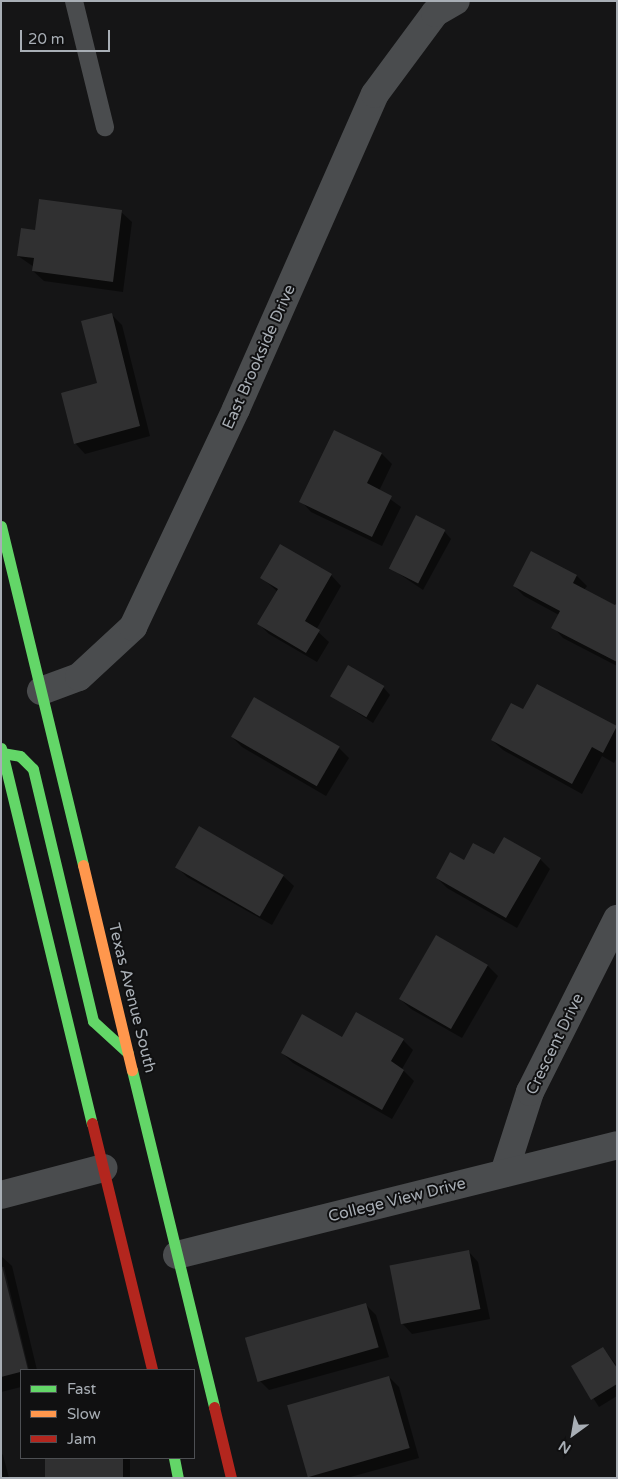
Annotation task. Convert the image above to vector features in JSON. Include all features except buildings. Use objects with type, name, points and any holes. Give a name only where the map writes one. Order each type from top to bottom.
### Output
[{"type":"main road","name":"Texas Avenue South","points":[[1,526],[231,1478]]},
{"type":"main road","points":[[128,1053],[93,1021],[33,769],[20,756],[2,752],[152,1369]]},
{"type":"main road","points":[[174,1459],[178,1478]]},
{"type":"street","name":"East Brookside Drive","points":[[41,691],[78,677],[133,627],[236,409],[375,94],[443,5]]},
{"type":"street","name":"Crescent Drive","points":[[504,1173],[530,1092],[617,919]]},
{"type":"street","name":"College View Drive","points":[[177,1255],[617,1145]]},
{"type":"street","points":[[1,1195],[103,1168]]},
{"type":"lane","points":[[74,1],[105,127]]},
{"type":"traffic: fast","points":[[1,526],[83,865]]},
{"type":"traffic: fast","points":[[1,748],[92,1123]]},
{"type":"traffic: fast","points":[[2,753],[20,756],[33,769],[93,1021],[128,1053]]},
{"type":"traffic: fast","points":[[132,1070],[214,1407]]},
{"type":"traffic: fast","points":[[174,1459],[178,1478]]},
{"type":"traffic: slow","points":[[83,865],[132,1070]]},
{"type":"traffic: jam","points":[[92,1123],[152,1369]]},
{"type":"traffic: jam","points":[[214,1407],[231,1478]]}]
